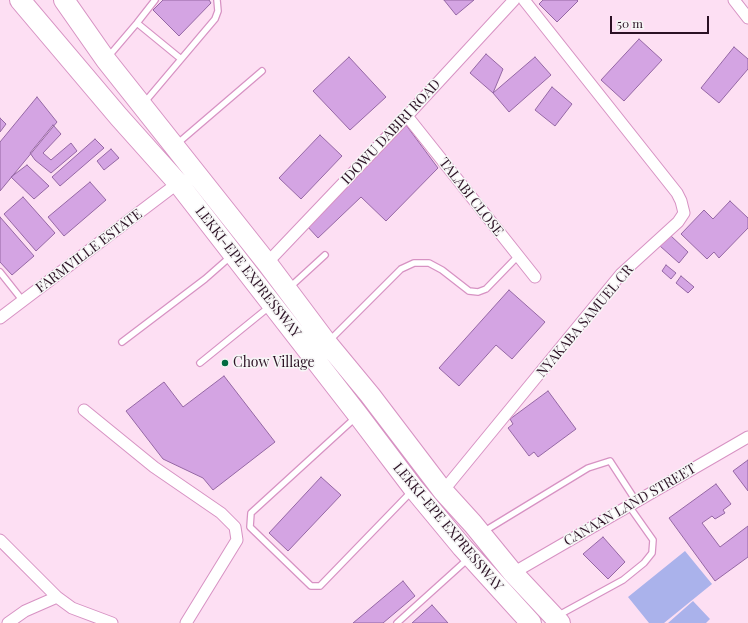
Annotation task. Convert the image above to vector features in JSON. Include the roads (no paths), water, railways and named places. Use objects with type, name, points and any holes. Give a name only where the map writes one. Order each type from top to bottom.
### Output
[{"type":"highway","name":"LEKKI-EPE EXPRESSWAY","points":[[20,0],[119,117],[178,183],[414,489],[471,557],[531,623]]},
{"type":"highway","name":"LEKKI-EPE EXPRESSWAY","points":[[64,0],[106,60],[267,262],[327,343],[370,395],[443,491],[481,533],[513,573],[558,620]]},
{"type":"street","name":"IDOWU DABIRI ROAD","points":[[267,262],[407,116],[514,0]]},
{"type":"street","name":"NYAKABA SAMUEL CR","points":[[443,491],[621,274],[678,222],[684,213],[681,201],[676,193],[524,0]]},
{"type":"street","points":[[734,0],[748,18]]},
{"type":"street","name":"TALABI CLOSE","points":[[407,116],[535,277]]},
{"type":"street","name":"FARMVILLE ESTATE","points":[[0,318],[178,183]]},
{"type":"street","points":[[84,410],[154,467],[221,513],[235,527],[237,540],[186,623]]},
{"type":"street","name":"CANAAN LAND STREET","points":[[513,573],[748,437]]},
{"type":"street","points":[[0,540],[57,597],[72,608],[112,623]]},
{"type":"street","points":[[8,623],[25,611],[57,597]]},
{"type":"lane","points":[[106,60],[137,24],[155,0]]},
{"type":"lane","points":[[142,105],[215,19],[218,11],[217,0]]},
{"type":"lane","points":[[137,24],[181,59]]},
{"type":"lane","points":[[174,146],[262,71]]},
{"type":"lane","points":[[122,342],[205,279],[233,254]]},
{"type":"lane","points":[[288,290],[325,255]]},
{"type":"lane","points":[[327,343],[401,269],[414,263],[429,263],[442,270],[469,291],[478,292],[486,289],[518,256]]},
{"type":"lane","points":[[0,272],[23,301]]},
{"type":"lane","points":[[200,363],[272,304]]},
{"type":"lane","points":[[358,415],[251,513],[250,527],[311,586],[320,586],[414,489]]},
{"type":"lane","points":[[481,533],[588,468],[610,461],[652,540],[652,553],[644,563],[623,580],[558,620]]},
{"type":"lane","points":[[397,623],[471,557]]},
{"type":"place","name":"Chow Village","points":[[225,363]]}]
